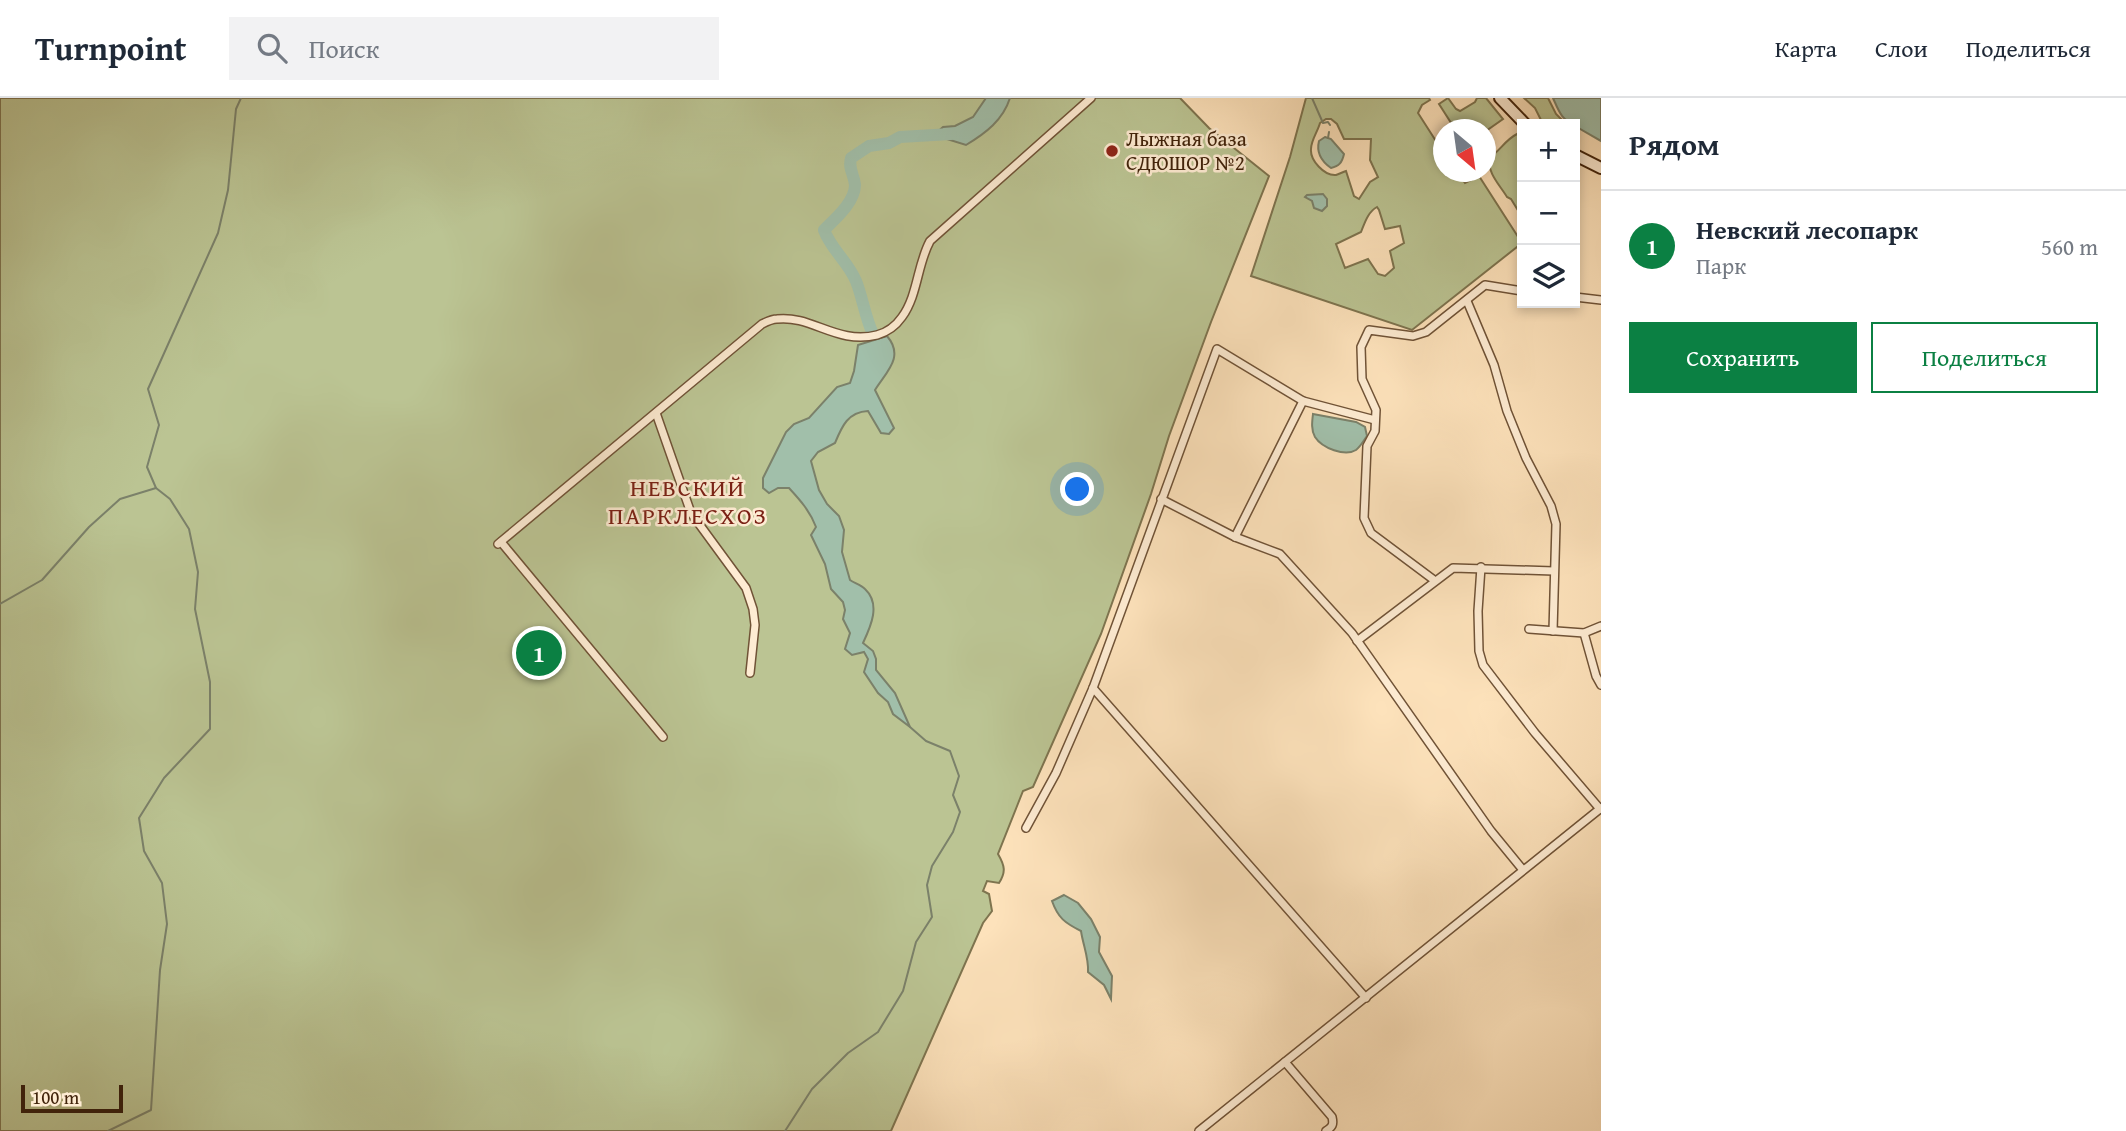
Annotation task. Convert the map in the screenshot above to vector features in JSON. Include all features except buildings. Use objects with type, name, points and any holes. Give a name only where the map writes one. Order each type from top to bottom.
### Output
[{"type":"main road","points":[[1500,98],[1520,119]]},
{"type":"main road","points":[[1580,157],[1601,167]]},
{"type":"street","points":[[663,737],[499,543],[762,324],[775,319],[789,319],[849,338],[862,339],[887,333],[910,305],[923,253],[930,241],[1091,98]]},
{"type":"street","points":[[1434,580],[1371,533],[1364,518],[1367,446],[1375,431],[1376,410],[1362,379],[1361,346],[1369,330],[1413,336],[1426,332],[1485,285],[1517,290]]},
{"type":"street","points":[[1580,298],[1601,300]]},
{"type":"street","points":[[1467,301],[1494,365],[1507,411],[1526,458],[1551,506],[1556,524],[1553,631]]},
{"type":"street","points":[[1026,828],[1056,773],[1093,688],[1217,349],[1303,401],[1375,420]]},
{"type":"street","points":[[1235,537],[1303,401]]},
{"type":"street","points":[[656,412],[691,513],[746,588],[755,625],[750,673]]},
{"type":"street","points":[[1161,499],[1235,537],[1280,554],[1357,641],[1491,831],[1523,870]]},
{"type":"street","points":[[1199,1131],[1600,809],[1535,733],[1483,665],[1479,651],[1478,611],[1481,567]]},
{"type":"street","points":[[1357,641],[1452,568],[1554,571]]},
{"type":"street","points":[[1529,629],[1584,632],[1601,626]]},
{"type":"street","points":[[1584,632],[1601,685]]},
{"type":"street","points":[[1093,688],[1366,998]]},
{"type":"street","points":[[1285,1062],[1332,1118],[1332,1127],[1326,1131]]},
{"type":"shaded area","points":[[0,98],[1180,98],[1209,128],[1269,176],[1169,436],[1101,634],[1033,787],[1023,791],[998,854],[1004,869],[1001,879],[999,883],[987,881],[983,891],[989,894],[992,911],[983,923],[891,1131],[0,1131]]},
{"type":"shaded area","points":[[986,98],[1010,98],[998,119],[980,136],[966,145],[934,135],[943,127],[955,126],[973,117]]},
{"type":"shaded area","points":[[1306,98],[1429,98],[1418,113],[1433,136],[1433,182],[1483,182],[1517,235],[1517,247],[1412,330],[1251,276],[1290,157]],"holes":[[[1331,119],[1337,124],[1344,139],[1371,139],[1370,160],[1378,177],[1370,182],[1359,199],[1354,196],[1346,171],[1336,175],[1327,173],[1311,153],[1312,142],[1320,123]],[[1377,207],[1385,229],[1400,226],[1404,243],[1390,251],[1394,268],[1385,276],[1378,274],[1368,259],[1345,268],[1336,244],[1361,232],[1369,214]]]},
{"type":"shaded area","points":[[1448,98],[1460,111],[1477,98],[1486,98],[1503,119],[1496,124],[1496,119],[1449,119],[1439,104]]},
{"type":"shaded area","points":[[1524,98],[1548,98],[1561,119],[1540,119],[1535,108]]},
{"type":"shaded area","points":[[1553,98],[1601,98],[1601,141],[1580,129],[1580,119],[1565,119]]},
{"type":"shaded area","points":[[1517,134],[1517,209],[1496,180],[1496,152]]},
{"type":"shaded area","points":[[1325,137],[1331,139],[1344,154],[1340,164],[1331,168],[1319,153],[1319,141]]},
{"type":"shaded area","points":[[1323,194],[1327,199],[1327,206],[1322,211],[1314,208],[1312,201],[1305,197],[1307,195]]},
{"type":"shaded area","points":[[887,336],[892,344],[894,358],[875,390],[894,428],[889,434],[881,433],[868,411],[855,414],[843,426],[835,443],[818,452],[811,461],[819,490],[827,504],[839,516],[844,530],[842,552],[850,580],[865,589],[873,601],[873,615],[863,643],[873,651],[876,670],[895,693],[910,727],[893,714],[888,702],[878,693],[864,672],[868,659],[864,652],[852,655],[845,649],[850,633],[843,619],[843,602],[831,589],[825,564],[811,535],[816,527],[808,511],[789,488],[778,488],[769,493],[763,488],[763,478],[786,432],[794,424],[809,418],[837,387],[850,383],[858,345]]},
{"type":"shaded area","points":[[1313,414],[1356,422],[1365,427],[1367,436],[1356,450],[1334,450],[1315,437],[1312,429]]},
{"type":"shaded area","points":[[1064,895],[1078,903],[1091,919],[1100,937],[1099,952],[1112,976],[1111,999],[1104,985],[1088,972],[1081,931],[1063,919],[1054,907],[1052,901]]},
{"type":"waterway","points":[[108,1131],[151,1110],[160,970],[167,924],[162,883],[144,851],[139,818],[164,778],[210,729],[210,682],[195,609],[198,572],[189,529],[170,499],[156,488],[147,467],[159,425],[148,389],[218,233],[228,190],[236,109],[241,98]]},
{"type":"waterway","points":[[1312,98],[1323,123],[1328,122],[1330,125]]},
{"type":"waterway","points":[[1328,138],[1329,132]]},
{"type":"waterway","points":[[873,334],[856,281],[824,230],[852,198],[855,185],[851,158],[869,146],[889,143],[900,137],[951,134]]},
{"type":"waterway","points":[[0,604],[42,580],[89,527],[120,499],[156,488]]},
{"type":"waterway","points":[[785,1131],[812,1089],[848,1053],[878,1032],[903,991],[916,942],[932,917],[927,885],[932,866],[953,832],[960,812],[953,795],[959,776],[950,751],[926,741],[910,727]]},
{"type":"place","name":"Лыжная база СДЮШОР №2","points":[[1112,151]]},
{"type":"place","name":"Невский лесопарк","points":[[539,653]]},
{"type":"district","name":"НЕВСКИЙ ПАРКЛЕСХОЗ","points":[[688,502]]}]
